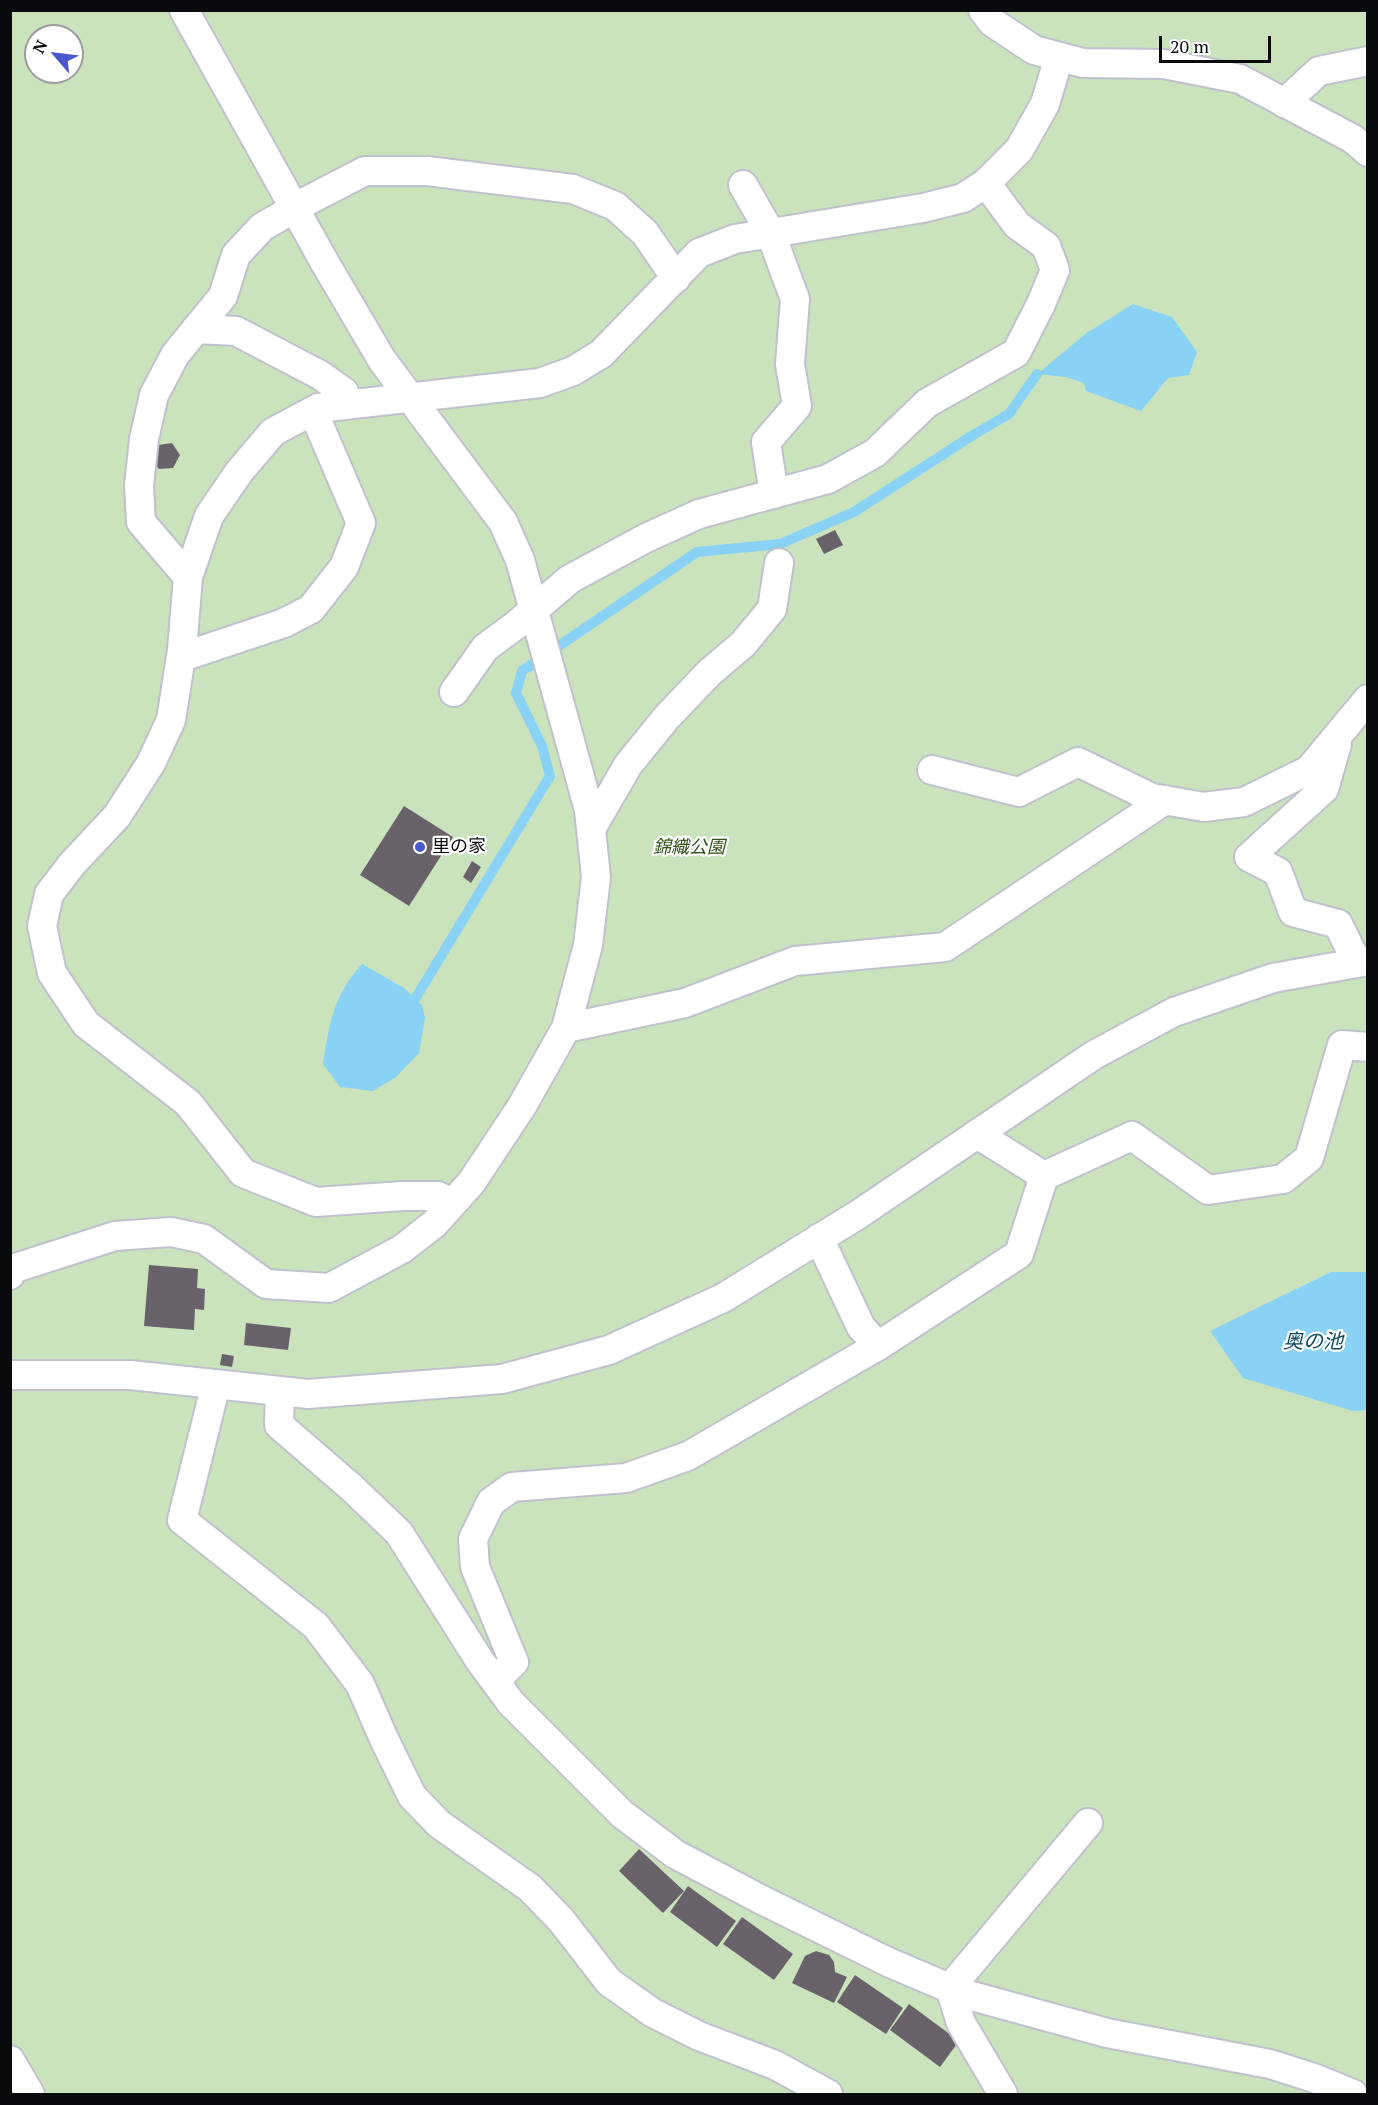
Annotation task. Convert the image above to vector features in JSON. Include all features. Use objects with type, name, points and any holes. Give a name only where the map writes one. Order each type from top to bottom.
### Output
[{"type":"street","points":[[10,1275],[12,1269],[115,1236],[171,1232],[204,1239],[266,1284],[329,1288],[402,1249],[434,1224],[471,1183],[522,1106],[566,1028],[588,945],[596,877],[590,810],[520,560],[503,522],[382,360],[184,10]]},
{"type":"street","points":[[983,10],[992,22],[1034,50],[1059,57],[1083,63],[1164,64],[1240,79],[1353,139],[1368,152]]},
{"type":"street","points":[[452,1204],[438,1196],[316,1202],[243,1173],[188,1102],[86,1024],[52,973],[42,926],[49,894],[72,864],[117,816],[151,763],[171,720],[182,657],[188,577],[209,516],[238,472],[273,432],[313,411],[345,405],[540,383],[573,370],[601,354],[699,253],[735,239],[923,208],[963,198],[986,183],[1019,150],[1045,104],[1059,57]]},
{"type":"street","points":[[1284,103],[1319,71],[1368,61]]},
{"type":"street","points":[[188,577],[141,522],[139,486],[144,439],[154,395],[175,355],[222,296],[236,255],[262,227],[365,171],[427,171],[573,189],[615,206],[645,233],[676,278]]},
{"type":"street","points":[[454,692],[485,648],[570,579],[646,538],[699,514],[828,479],[875,453],[927,403],[1016,353],[1055,270],[1046,246],[1017,225],[986,183]]},
{"type":"street","points":[[743,185],[770,232],[795,299],[790,364],[797,406],[766,442],[774,494]]},
{"type":"street","points":[[196,329],[236,331],[277,351],[320,375],[344,392],[345,405]]},
{"type":"street","points":[[182,657],[284,623],[311,609],[344,567],[361,523],[313,411]]},
{"type":"street","points":[[591,830],[628,765],[660,725],[709,673],[743,644],[772,609],[779,563]]},
{"type":"street","points":[[932,770],[1019,792],[1078,762],[1152,798],[1204,807],[1244,802],[1309,770],[1368,699]]},
{"type":"street","points":[[10,1375],[130,1375],[308,1394],[502,1379],[609,1350],[723,1298],[819,1238],[1094,1054],[1174,1012],[1273,978],[1362,962],[1338,924],[1293,912],[1278,872],[1249,856],[1324,789],[1341,731]]},
{"type":"street","points":[[566,1028],[685,1003],[795,961],[945,948],[1165,800]]},
{"type":"street","points":[[495,1681],[514,1662],[475,1567],[473,1539],[491,1502],[512,1486],[626,1478],[688,1456],[878,1346],[1019,1254],[1044,1176],[1132,1136],[1208,1190],[1283,1179],[1310,1158],[1342,1045],[1368,1047]]},
{"type":"street","points":[[977,1134],[1044,1176]]},
{"type":"street","points":[[819,1238],[861,1327],[878,1346]]},
{"type":"street","points":[[216,1384],[182,1520],[316,1626],[360,1684],[412,1796],[439,1824],[530,1888],[561,1920],[609,1982],[653,2013],[699,2036],[775,2065],[828,2094]]},
{"type":"street","points":[[280,1391],[279,1425],[352,1488],[399,1533],[480,1661],[511,1703],[622,1814],[675,1854],[888,1962],[950,1988],[1040,2016],[1096,2030],[1270,2064],[1318,2087],[1353,2094]]},
{"type":"street","points":[[950,1988],[1088,1823]]},
{"type":"street","points":[[950,1988],[961,2023],[1003,2094]]},
{"type":"street","points":[[10,2060],[30,2094]]},
{"type":"green space","name":"錦織公園","points":[[11,11],[1367,11],[1367,2094],[11,2094]]},
{"type":"water","points":[[1133,304],[1172,317],[1197,352],[1189,375],[1168,378],[1141,411],[1086,391],[1084,383],[1066,377],[1037,374],[1088,332]]},
{"type":"water","points":[[362,964],[404,988],[422,1005],[425,1018],[419,1053],[396,1077],[373,1091],[340,1087],[323,1064],[334,1010],[345,987]]},
{"type":"water","name":"奥の池","points":[[1331,1272],[1367,1272],[1367,1410],[1353,1411],[1243,1378],[1210,1331]]},
{"type":"building","points":[[172,443],[180,455],[173,468],[159,469],[151,458],[158,445]]},
{"type":"building","points":[[835,530],[843,545],[824,554],[816,539]]},
{"type":"building","points":[[404,806],[453,837],[409,906],[360,875]]},
{"type":"building","points":[[472,861],[481,867],[471,883],[463,877]]},
{"type":"building","points":[[149,1265],[198,1269],[197,1288],[205,1289],[204,1310],[195,1309],[194,1330],[144,1326]]},
{"type":"building","points":[[246,1323],[291,1328],[288,1350],[244,1345]]},
{"type":"building","points":[[222,1354],[234,1356],[232,1367],[220,1365]]},
{"type":"building","points":[[639,1849],[684,1891],[663,1913],[619,1871]]},
{"type":"building","points":[[688,1886],[736,1921],[717,1947],[670,1912]]},
{"type":"building","points":[[742,1917],[793,1954],[774,1980],[723,1944]]},
{"type":"building","points":[[816,1951],[829,1955],[834,1962],[835,1972],[847,1977],[834,2003],[792,1983],[805,1956]]},
{"type":"building","points":[[855,1975],[903,2008],[886,2034],[837,2002]]},
{"type":"building","points":[[909,2004],[959,2041],[940,2067],[890,2030]]},
{"type":"waterway","points":[[415,999],[550,776],[542,746],[516,693],[522,671],[697,552],[780,544],[854,512],[1009,414],[1037,374]]},
{"type":"place","name":"里の家","points":[[420,847]]}]
